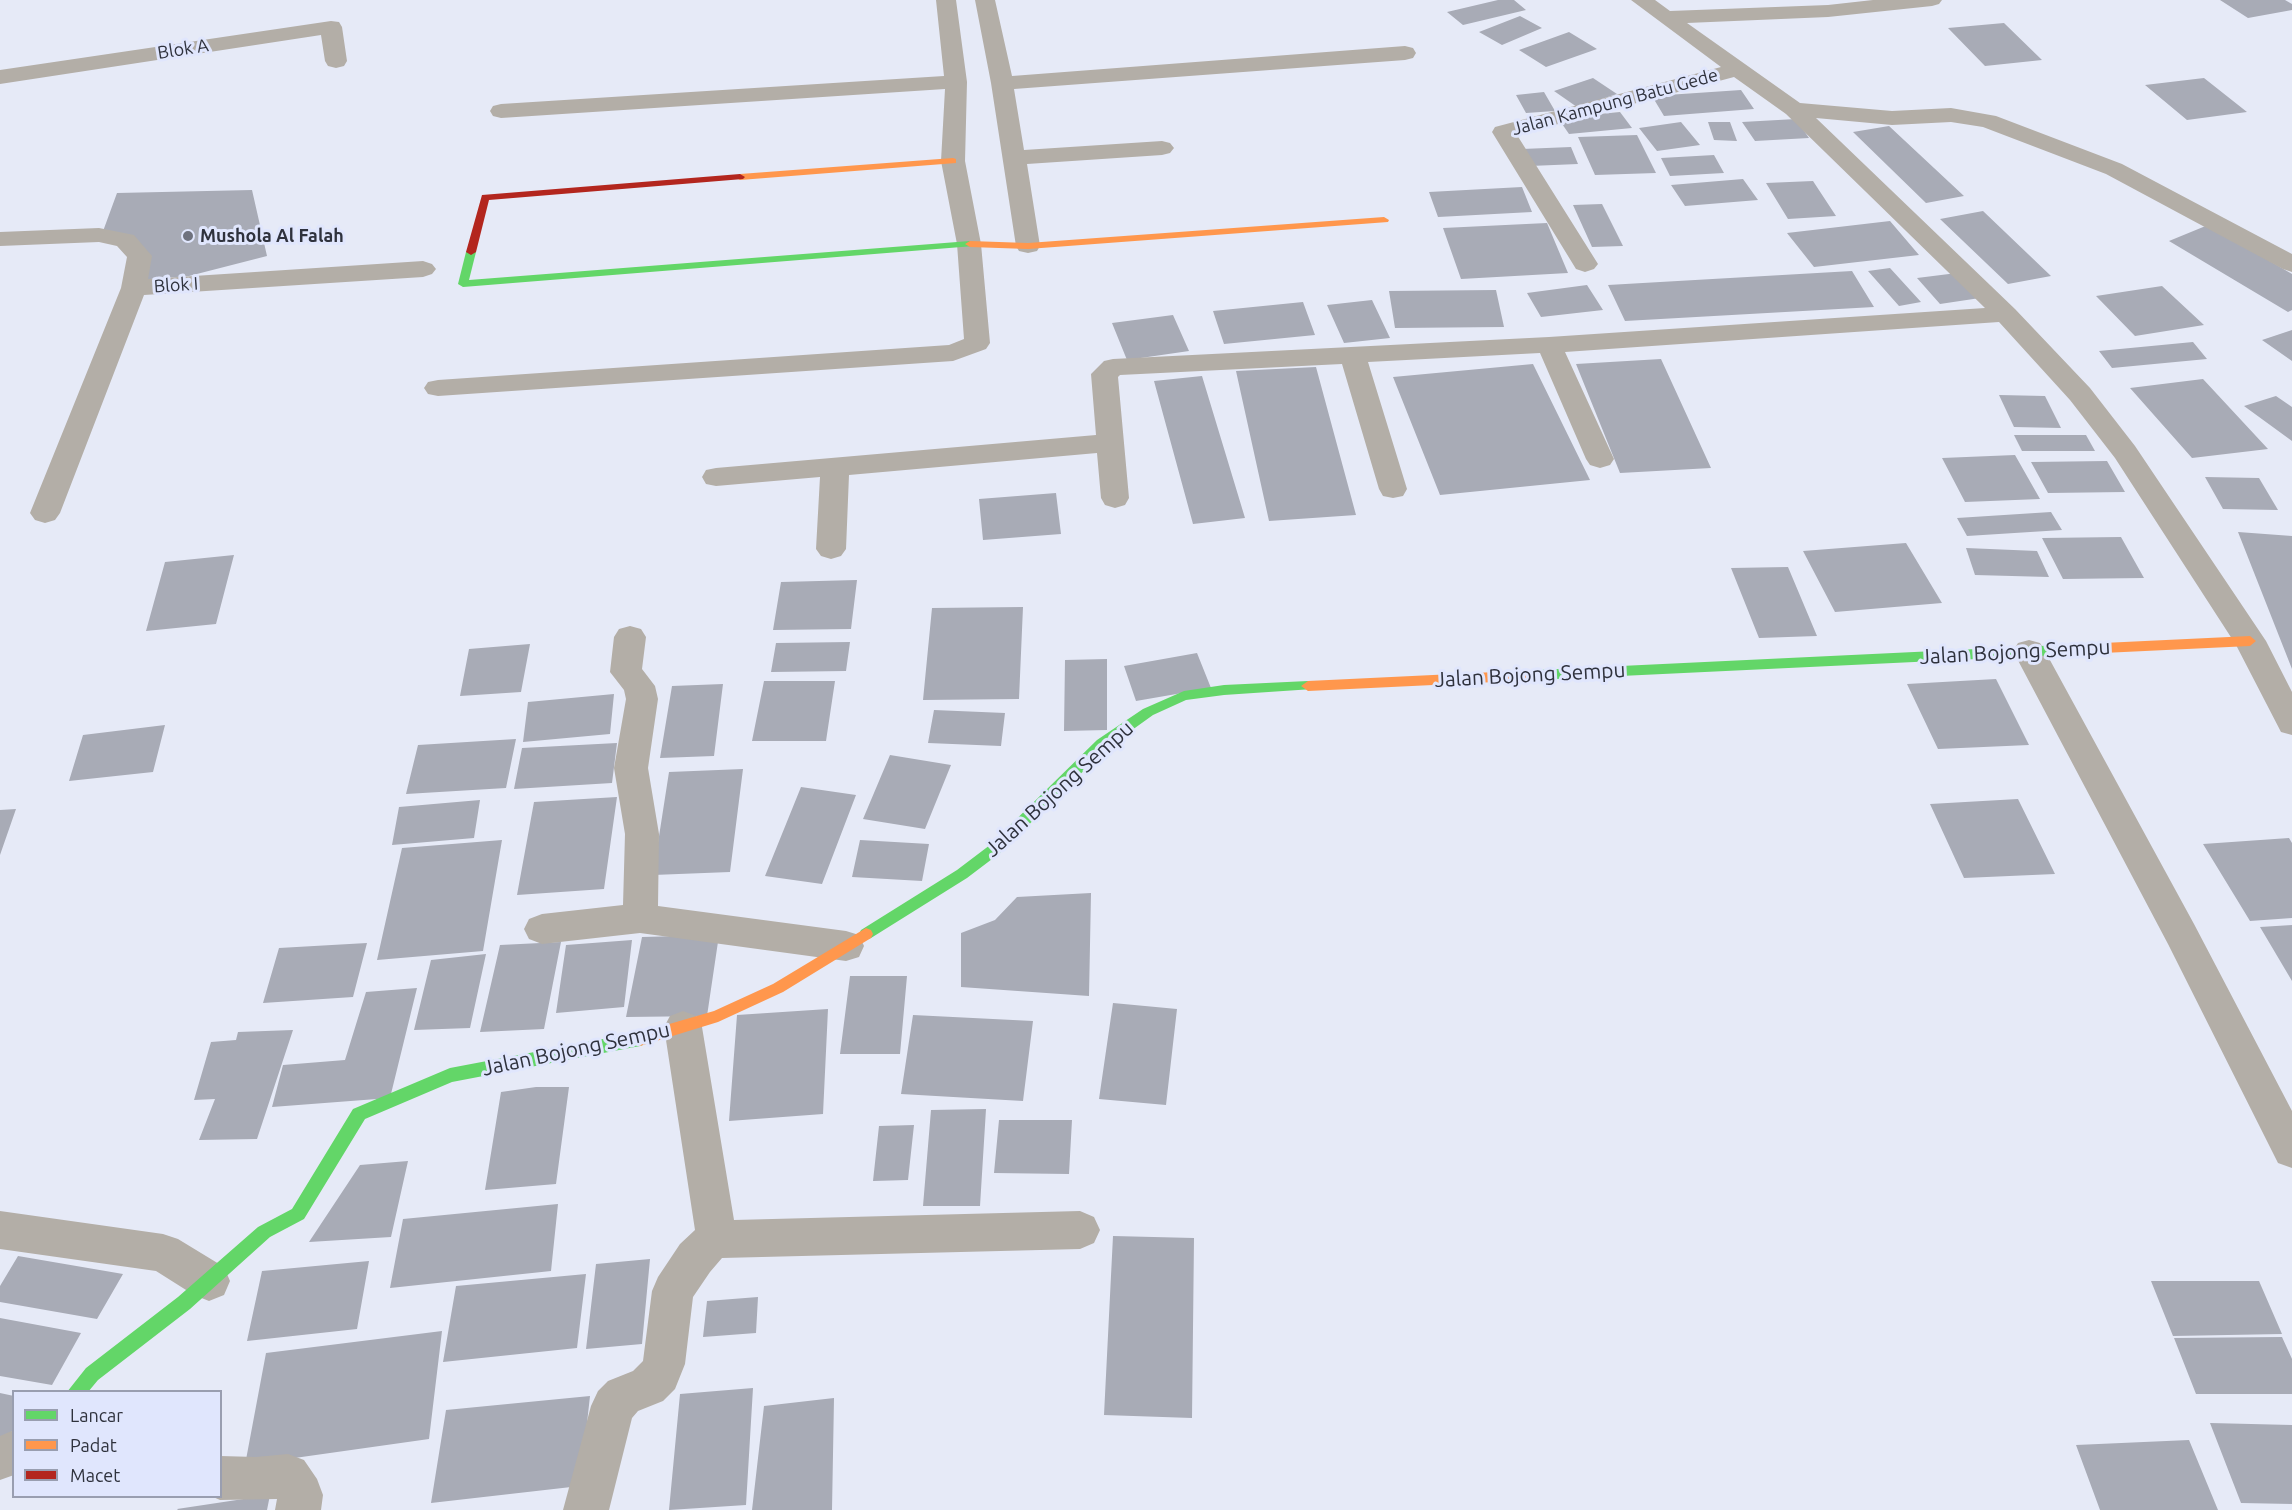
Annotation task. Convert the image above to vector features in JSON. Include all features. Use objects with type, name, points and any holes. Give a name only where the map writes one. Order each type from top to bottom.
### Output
[{"type":"street","points":[[438,388],[952,353],[977,343],[969,244],[953,161],[956,82],[946,0]]},
{"type":"street","points":[[985,0],[1002,83],[1028,246]]},
{"type":"street","points":[[1641,0],[1794,109],[2006,314],[2080,394],[2125,452],[2250,641],[2292,723]]},
{"type":"street","points":[[1666,17],[1828,11],[1932,0]]},
{"type":"street","name":"Blok A","points":[[0,77],[331,27],[336,61]]},
{"type":"street","points":[[1002,83],[1405,53]]},
{"type":"street","name":"Jalan Kampung Batu Gede","points":[[1585,264],[1503,132],[1738,69]]},
{"type":"street","points":[[501,111],[956,82]]},
{"type":"street","points":[[1794,109],[1892,118],[1951,115],[1988,121],[2114,169],[2292,264]]},
{"type":"street","points":[[1014,158],[1162,148]]},
{"type":"street","points":[[953,161],[484,197],[463,284],[969,244],[1028,246],[1384,220]]},
{"type":"street","points":[[0,239],[99,235],[125,240],[140,256],[134,288]]},
{"type":"street","name":"Blok I","points":[[45,513],[134,288],[423,269]]},
{"type":"street","points":[[1115,498],[1104,374],[1113,367],[1549,345],[2006,314]]},
{"type":"street","points":[[1549,345],[1600,459]]},
{"type":"street","points":[[1353,356],[1393,489]]},
{"type":"street","points":[[716,477],[1110,443]]},
{"type":"street","points":[[831,549],[836,467]]},
{"type":"street","points":[[630,637],[626,672],[639,686],[642,699],[631,768],[642,834],[640,918]]},
{"type":"street","name":"Jalan Bojong Sempu","points":[[78,1390],[92,1374],[184,1303],[264,1232],[298,1214],[359,1114],[450,1075],[651,1037],[718,1016],[778,988],[962,874],[995,849],[1094,752],[1122,729],[1149,712],[1184,696],[1224,690],[2250,641]]},
{"type":"street","points":[[2029,651],[2181,934],[2292,1150]]},
{"type":"street","points":[[542,929],[640,918],[846,946]]},
{"type":"street","points":[[683,1027],[717,1239]]},
{"type":"street","points":[[0,1230],[163,1253],[209,1281]]},
{"type":"street","points":[[586,1510],[613,1406],[623,1396],[648,1386],[660,1374],[664,1364],[673,1291],[695,1258],[708,1244],[717,1239],[1080,1230]]},
{"type":"street","points":[[222,1478],[256,1479],[288,1476],[301,1495],[298,1510]]},
{"type":"building","points":[[1498,0],[1514,0],[1526,10],[1463,25],[1447,12]]},
{"type":"building","points":[[2220,0],[2285,0],[2292,4],[2292,10],[2248,18]]},
{"type":"building","points":[[1520,16],[1542,28],[1502,45],[1479,32]]},
{"type":"building","points":[[2004,23],[2042,60],[1985,66],[1948,28]]},
{"type":"building","points":[[1569,32],[1597,49],[1546,67],[1519,50]]},
{"type":"building","points":[[1593,78],[1617,94],[1577,107],[1554,91]]},
{"type":"building","points":[[2204,78],[2247,112],[2187,120],[2145,85]]},
{"type":"building","points":[[1741,90],[1754,109],[1664,116],[1652,96]]},
{"type":"building","points":[[1544,92],[1555,111],[1526,113],[1516,95]]},
{"type":"building","points":[[1620,112],[1632,128],[1569,134],[1558,118]]},
{"type":"building","points":[[1796,119],[1809,138],[1755,141],[1742,122]]},
{"type":"building","points":[[1681,122],[1700,145],[1657,151],[1639,128]]},
{"type":"building","points":[[1708,122],[1730,122],[1737,141],[1714,140]]},
{"type":"building","points":[[1889,126],[1964,196],[1926,203],[1853,132]]},
{"type":"building","points":[[1637,135],[1656,173],[1595,175],[1578,137]]},
{"type":"building","points":[[1571,147],[1578,164],[1530,166],[1522,149]]},
{"type":"building","points":[[1714,155],[1724,173],[1670,176],[1661,158]]},
{"type":"building","points":[[1743,179],[1758,200],[1685,206],[1671,185]]},
{"type":"building","points":[[1813,181],[1836,216],[1788,219],[1766,183]]},
{"type":"building","points":[[1522,187],[1532,212],[1438,217],[1429,192]]},
{"type":"building","name":"Mushola Al Falah","points":[[252,190],[267,256],[189,276],[138,280],[142,256],[102,234],[117,193]]},
{"type":"building","points":[[1602,204],[1623,246],[1592,247],[1573,205]]},
{"type":"building","points":[[1983,211],[2051,276],[2008,284],[1940,219]]},
{"type":"building","points":[[1890,221],[1919,255],[1814,267],[1787,233]]},
{"type":"building","points":[[1547,223],[1568,273],[1461,279],[1443,228]]},
{"type":"building","points":[[2208,225],[2292,274],[2292,310],[2288,312],[2169,241]]},
{"type":"building","points":[[1890,268],[1921,302],[1899,306],[1868,271]]},
{"type":"building","points":[[1852,271],[1874,307],[1625,321],[1608,285]]},
{"type":"building","points":[[1957,273],[1980,298],[1940,304],[1917,278]]},
{"type":"building","points":[[1587,285],[1603,310],[1541,317],[1527,293]]},
{"type":"building","points":[[2162,286],[2204,325],[2135,336],[2096,296]]},
{"type":"building","points":[[1496,290],[1504,327],[1395,328],[1389,291]]},
{"type":"building","points":[[1372,300],[1390,338],[1344,343],[1327,305]]},
{"type":"building","points":[[1303,302],[1315,335],[1224,344],[1213,311]]},
{"type":"building","points":[[1173,315],[1189,351],[1127,360],[1112,323]]},
{"type":"building","points":[[2292,330],[2292,361],[2262,340]]},
{"type":"building","points":[[2193,342],[2207,359],[2112,368],[2099,351]]},
{"type":"building","points":[[1661,359],[1711,468],[1620,473],[1576,364]]},
{"type":"building","points":[[1533,364],[1590,480],[1440,495],[1393,377]]},
{"type":"building","points":[[1316,367],[1356,515],[1269,521],[1236,371]]},
{"type":"building","points":[[1202,376],[1245,518],[1193,524],[1154,381]]},
{"type":"building","points":[[2203,379],[2268,449],[2192,458],[2130,388]]},
{"type":"building","points":[[1999,395],[2045,396],[2061,428],[2014,427]]},
{"type":"building","points":[[2276,396],[2292,407],[2292,441],[2244,406]]},
{"type":"building","points":[[2014,435],[2086,435],[2095,451],[2022,451]]},
{"type":"building","points":[[2015,455],[2040,499],[1965,502],[1942,458]]},
{"type":"building","points":[[2107,461],[2125,492],[2048,493],[2031,462]]},
{"type":"building","points":[[2205,477],[2259,478],[2278,510],[2223,509]]},
{"type":"building","points":[[1056,493],[1061,534],[983,540],[979,499]]},
{"type":"building","points":[[2051,512],[2062,530],[1967,536],[1957,518]]},
{"type":"building","points":[[2238,532],[2292,536],[2292,669]]},
{"type":"building","points":[[2121,537],[2144,578],[2063,579],[2042,538]]},
{"type":"building","points":[[1906,543],[1942,603],[1835,612],[1803,551]]},
{"type":"building","points":[[1966,548],[2037,551],[2049,577],[1975,575]]},
{"type":"building","points":[[234,555],[216,624],[146,631],[165,562]]},
{"type":"building","points":[[1788,567],[1817,636],[1759,638],[1731,568]]},
{"type":"building","points":[[857,580],[851,629],[773,630],[781,582]]},
{"type":"building","points":[[1023,607],[1019,699],[923,700],[932,608]]},
{"type":"building","points":[[850,642],[846,671],[771,672],[776,643]]},
{"type":"building","points":[[530,644],[521,692],[460,696],[469,649]]},
{"type":"building","points":[[1197,653],[1211,688],[1136,701],[1124,666]]},
{"type":"building","points":[[1107,659],[1107,730],[1064,731],[1065,660]]},
{"type":"building","points":[[1996,679],[2029,745],[1938,749],[1907,684]]},
{"type":"building","points":[[764,681],[835,681],[826,741],[752,741]]},
{"type":"building","points":[[723,684],[714,756],[660,758],[672,686]]},
{"type":"building","points":[[614,694],[610,734],[523,742],[528,702]]},
{"type":"building","points":[[934,710],[1005,713],[1001,746],[928,743]]},
{"type":"building","points":[[165,725],[153,772],[69,781],[83,735]]},
{"type":"building","points":[[516,739],[506,788],[406,794],[418,745]]},
{"type":"building","points":[[617,743],[612,783],[514,789],[522,748]]},
{"type":"building","points":[[890,755],[951,765],[925,829],[863,819]]},
{"type":"building","points":[[743,769],[730,872],[653,875],[669,772]]},
{"type":"building","points":[[801,787],[856,795],[822,884],[765,876]]},
{"type":"building","points":[[617,797],[604,889],[517,895],[534,802]]},
{"type":"building","points":[[2018,799],[2055,874],[1964,878],[1930,804]]},
{"type":"building","points":[[480,800],[474,838],[392,845],[399,807]]},
{"type":"building","points":[[16,809],[0,855],[0,810]]},
{"type":"building","points":[[2289,838],[2292,843],[2292,918],[2250,921],[2203,844]]},
{"type":"building","points":[[502,840],[483,951],[377,960],[402,848]]},
{"type":"building","points":[[860,840],[929,844],[922,881],[852,877]]},
{"type":"building","points":[[1091,893],[1089,996],[961,987],[961,933],[995,920],[1017,897]]},
{"type":"building","points":[[2292,925],[2292,981],[2260,927]]},
{"type":"building","points":[[719,935],[707,1016],[626,1017],[642,937]]},
{"type":"building","points":[[632,940],[624,1007],[556,1013],[566,945]]},
{"type":"building","points":[[561,942],[544,1029],[480,1032],[500,945]]},
{"type":"building","points":[[367,943],[353,997],[263,1003],[279,948]]},
{"type":"building","points":[[486,954],[470,1028],[414,1030],[431,960]]},
{"type":"building","points":[[850,976],[907,976],[900,1054],[840,1054]]},
{"type":"building","points":[[417,988],[390,1098],[272,1107],[283,1065],[345,1060],[366,992]]},
{"type":"building","points":[[1113,1003],[1177,1009],[1166,1105],[1099,1099]]},
{"type":"building","points":[[828,1009],[823,1114],[729,1121],[737,1015]]},
{"type":"building","points":[[913,1015],[1033,1021],[1023,1101],[901,1094]]},
{"type":"building","points":[[293,1030],[257,1139],[199,1140],[215,1099],[194,1100],[211,1042],[236,1040],[238,1032]]},
{"type":"building","points":[[536,1087],[569,1087],[556,1184],[485,1190],[501,1092]]},
{"type":"building","points":[[986,1109],[980,1206],[923,1206],[931,1110]]},
{"type":"building","points":[[999,1120],[1072,1120],[1069,1174],[994,1173]]},
{"type":"building","points":[[914,1125],[908,1180],[873,1181],[879,1126]]},
{"type":"building","points":[[408,1161],[391,1237],[309,1242],[360,1165]]},
{"type":"building","points":[[558,1204],[551,1271],[390,1288],[403,1219]]},
{"type":"building","points":[[1113,1236],[1194,1238],[1192,1418],[1104,1415]]},
{"type":"building","points":[[18,1256],[123,1274],[97,1319],[0,1302],[0,1286]]},
{"type":"building","points":[[650,1259],[642,1344],[586,1349],[596,1264]]},
{"type":"building","points":[[369,1261],[357,1329],[247,1341],[262,1271]]},
{"type":"building","points":[[586,1274],[577,1348],[443,1362],[456,1286]]},
{"type":"building","points":[[2151,1281],[2259,1281],[2282,1334],[2173,1336]]},
{"type":"building","points":[[758,1297],[756,1333],[703,1337],[707,1301]]},
{"type":"building","points":[[0,1318],[81,1333],[52,1385],[0,1376]]},
{"type":"building","points":[[442,1331],[429,1439],[245,1465],[266,1353]]},
{"type":"building","points":[[2282,1337],[2292,1359],[2292,1394],[2196,1394],[2174,1338]]},
{"type":"building","points":[[753,1388],[746,1505],[669,1510],[680,1394]]},
{"type":"building","points":[[0,1393],[12,1396],[12,1431],[5,1444],[0,1443]]},
{"type":"building","points":[[590,1396],[580,1486],[431,1503],[446,1410]]},
{"type":"building","points":[[834,1398],[832,1510],[752,1510],[764,1406]]},
{"type":"building","points":[[2210,1423],[2292,1425],[2292,1504],[2241,1503]]},
{"type":"building","points":[[2189,1440],[2218,1510],[2100,1510],[2076,1445]]},
{"type":"building","points":[[270,1495],[267,1510],[177,1509]]},
{"type":"traffic: fast","points":[[471,252],[463,284],[970,244]]},
{"type":"traffic: fast","points":[[1537,675],[2082,649]]},
{"type":"traffic: fast","points":[[866,934],[962,874],[995,849],[1102,744],[1148,712],[1184,696],[1224,690],[1308,686]]},
{"type":"traffic: fast","points":[[78,1390],[92,1374],[184,1303],[264,1232],[298,1214],[359,1114],[450,1075],[640,1039]]},
{"type":"traffic: slow","points":[[740,177],[953,161]]},
{"type":"traffic: slow","points":[[970,244],[1028,246],[1384,220]]},
{"type":"traffic: slow","points":[[2082,649],[2250,641]]},
{"type":"traffic: slow","points":[[1308,686],[1537,675]]},
{"type":"traffic: slow","points":[[640,1039],[718,1016],[778,988],[866,934]]},
{"type":"traffic: jam","points":[[471,252],[485,197],[740,177]]},
{"type":"place","name":"Mushola Al Falah","points":[[188,236]]}]
